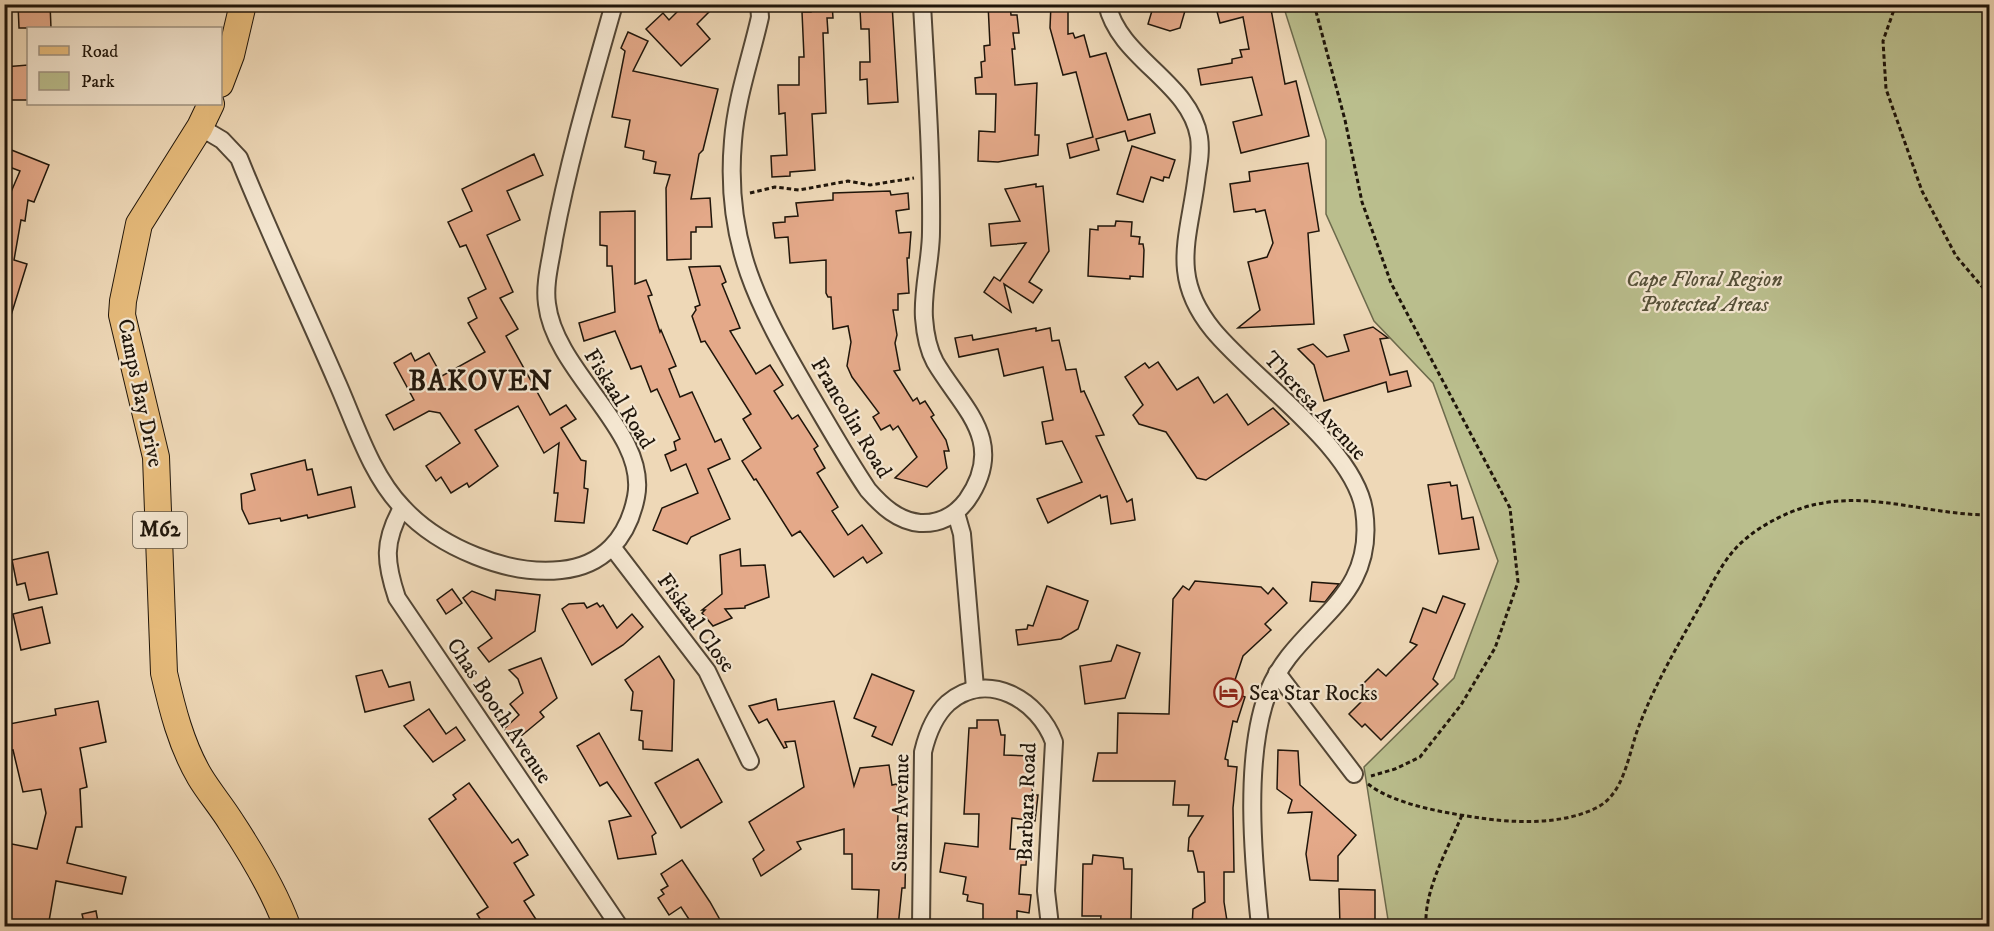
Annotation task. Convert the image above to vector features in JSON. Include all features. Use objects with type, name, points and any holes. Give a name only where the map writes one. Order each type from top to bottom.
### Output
[{"type":"main road","points":[[222,79],[231,55],[243,4]]},
{"type":"main road","name":"Camps Bay Drive","points":[[211,105],[200,127],[139,224],[122,315],[156,457],[164,673],[171,703],[182,738],[200,777],[232,823],[275,899],[287,927]]},
{"type":"street","name":"Fiskaal Road","points":[[200,127],[222,140],[239,158],[364,445],[402,508],[454,545],[479,558],[508,567],[538,572],[577,568],[593,562],[613,548],[628,523],[636,496],[638,472],[628,446],[566,357],[553,332],[546,303],[548,273],[572,155],[614,4]]},
{"type":"street","name":"Francolin Road","points":[[759,4],[760,17],[735,120],[733,144],[734,194],[739,244],[760,306],[868,490],[882,507],[900,518],[919,523],[938,522],[956,513]]},
{"type":"street","points":[[922,4],[931,175],[931,235],[924,317],[928,342],[935,361],[971,412],[981,436],[982,459],[978,479],[956,513],[962,534],[975,688]]},
{"type":"street","name":"Theresa Avenue","points":[[1107,4],[1117,28],[1130,47],[1175,93],[1190,115],[1199,135],[1200,151],[1195,194],[1184,247],[1185,271],[1190,294],[1200,314],[1229,348],[1320,437],[1350,474],[1361,495],[1365,537],[1354,581],[1343,600],[1306,634],[1277,673],[1260,718],[1256,743],[1255,857],[1260,927]]},
{"type":"street","name":"Chas Booth Avenue","points":[[402,508],[393,525],[386,554],[389,574],[397,598],[619,927]]},
{"type":"street","name":"Fiskaal Close","points":[[613,548],[707,671],[750,761]]},
{"type":"street","points":[[1277,673],[1356,775]]},
{"type":"street","name":"Susan Avenue","points":[[921,927],[923,752],[927,735],[947,704],[975,688]]},
{"type":"street","name":"Barbara Road","points":[[975,688],[997,690],[1024,701],[1049,726],[1054,742],[1047,867],[1050,927]]},
{"type":"path","points":[[1314,4],[1345,120],[1362,202],[1387,273],[1510,508],[1518,582],[1495,648],[1461,705],[1419,757],[1376,776],[1356,775]]},
{"type":"path","points":[[1896,4],[1883,41],[1886,89],[1922,191],[1956,256],[1989,296]]},
{"type":"path","points":[[734,194],[775,187],[799,189],[848,181],[870,185],[931,175]]},
{"type":"path","points":[[1356,775],[1374,789],[1423,807],[1501,821],[1566,818],[1597,808],[1617,790],[1638,728],[1658,682],[1725,561],[1754,532],[1778,518],[1813,506],[1851,499],[1966,515],[1989,515]]},
{"type":"path","points":[[1426,927],[1426,914],[1436,878],[1462,815]]},
{"type":"green space","name":"Cape Floral Region Protected Areas","points":[[1283,5],[1989,5],[1989,926],[1389,926],[1364,767],[1454,678],[1498,561],[1433,383],[1374,321],[1326,214],[1326,140]]},
{"type":"building","points":[[18,4],[50,4],[51,27],[19,28]]},
{"type":"building","points":[[685,4],[717,4],[697,24],[710,39],[681,66],[646,29],[663,13],[669,20]]},
{"type":"building","points":[[811,4],[832,4],[833,18],[827,18],[828,33],[823,33],[826,113],[812,114],[815,170],[790,172],[790,176],[772,177],[771,156],[787,155],[785,113],[779,114],[778,85],[799,85],[799,57],[804,57],[802,12],[811,12]]},
{"type":"building","points":[[864,4],[892,4],[898,102],[868,104],[867,79],[860,80],[860,62],[870,62],[869,29],[861,29],[860,9],[864,8]]},
{"type":"building","points":[[988,4],[1010,4],[1011,15],[1017,15],[1019,33],[1013,33],[1015,49],[1012,49],[1015,85],[1037,83],[1035,135],[1039,135],[1038,155],[998,162],[978,161],[979,131],[995,132],[996,94],[976,94],[975,78],[982,77],[981,62],[985,61],[984,46],[990,45]]},
{"type":"building","points":[[1051,4],[1068,4],[1068,34],[1073,33],[1075,38],[1084,35],[1090,57],[1106,53],[1128,120],[1150,114],[1155,133],[1128,141],[1125,131],[1096,139],[1099,150],[1070,158],[1067,144],[1093,137],[1076,72],[1063,75],[1050,28]]},
{"type":"building","points":[[1154,4],[1187,4],[1180,28],[1170,31],[1148,24]]},
{"type":"building","points":[[1215,4],[1270,4],[1285,84],[1296,81],[1309,136],[1241,153],[1233,122],[1262,115],[1252,77],[1201,85],[1198,69],[1232,63],[1232,59],[1242,57],[1240,50],[1249,49],[1243,17],[1220,23]]},
{"type":"building","points":[[628,32],[648,41],[633,71],[718,89],[703,150],[699,154],[691,199],[710,198],[712,227],[696,227],[696,232],[691,232],[691,259],[667,260],[666,188],[670,175],[654,173],[656,162],[643,159],[644,151],[625,147],[630,120],[612,117],[625,51],[621,48]]},
{"type":"building","points":[[27,65],[27,100],[4,100],[4,67]]},
{"type":"building","points":[[1132,146],[1175,160],[1169,178],[1164,177],[1163,181],[1151,177],[1143,202],[1117,194]]},
{"type":"building","points":[[4,147],[49,165],[34,202],[28,200],[25,221],[21,220],[14,260],[27,264],[8,325],[4,325],[4,199],[8,199],[20,171],[4,165]]},
{"type":"building","points":[[534,154],[543,175],[507,191],[520,220],[487,235],[513,292],[500,298],[518,329],[506,336],[550,415],[566,405],[576,419],[561,428],[581,460],[586,461],[584,488],[588,489],[584,523],[555,521],[558,493],[554,493],[559,443],[544,453],[518,406],[475,430],[498,466],[469,487],[467,483],[451,493],[441,477],[436,481],[426,466],[460,443],[440,413],[429,411],[394,430],[386,415],[414,400],[394,363],[411,353],[415,361],[429,353],[442,376],[485,352],[468,323],[477,318],[468,298],[486,289],[466,245],[460,247],[448,222],[472,211],[462,189]]},
{"type":"building","points":[[1308,163],[1319,231],[1308,233],[1314,324],[1238,328],[1260,310],[1248,262],[1267,257],[1273,243],[1265,210],[1234,212],[1230,184],[1250,181],[1249,172]]},
{"type":"building","points":[[1036,184],[1036,187],[1043,186],[1049,251],[1029,282],[1042,290],[1033,303],[1004,284],[1011,312],[984,292],[994,277],[1000,281],[1026,243],[991,246],[989,224],[1020,221],[1005,189]]},
{"type":"building","points":[[890,191],[891,195],[908,193],[909,209],[896,211],[899,233],[911,232],[909,258],[907,258],[909,293],[898,294],[898,310],[893,310],[897,335],[895,343],[900,370],[894,371],[913,401],[917,398],[920,404],[925,401],[934,415],[931,417],[946,440],[949,451],[944,451],[947,468],[927,487],[895,478],[917,457],[898,426],[893,430],[890,425],[881,430],[873,417],[879,413],[852,377],[847,366],[851,342],[848,326],[833,329],[831,297],[828,297],[826,293],[826,260],[790,263],[788,237],[775,238],[773,223],[785,222],[785,217],[798,216],[796,203],[833,200],[833,193]]},
{"type":"building","points":[[635,211],[635,284],[646,280],[652,295],[648,296],[660,332],[661,330],[676,366],[669,369],[680,397],[692,392],[715,442],[721,439],[730,459],[708,469],[730,519],[691,537],[687,544],[653,530],[662,508],[698,493],[686,464],[671,471],[665,455],[676,450],[674,442],[680,439],[657,389],[651,392],[641,366],[631,369],[615,331],[584,341],[579,323],[615,312],[612,266],[607,266],[607,246],[600,245],[600,212]]},
{"type":"building","points":[[1116,221],[1132,222],[1131,236],[1140,237],[1139,244],[1143,244],[1144,250],[1143,277],[1130,276],[1130,279],[1088,276],[1090,229],[1098,230],[1098,226],[1115,226]]},
{"type":"building","points":[[720,266],[726,282],[722,284],[740,328],[730,331],[756,374],[770,365],[783,385],[774,391],[792,419],[798,415],[818,446],[814,449],[825,468],[817,473],[838,507],[832,511],[848,535],[862,525],[882,553],[867,563],[863,557],[834,577],[800,531],[792,536],[742,461],[761,448],[743,419],[751,414],[705,341],[701,342],[692,316],[696,310],[695,307],[700,305],[689,267]]},
{"type":"building","points":[[1373,327],[1388,338],[1380,339],[1390,375],[1407,371],[1411,386],[1388,392],[1386,382],[1324,401],[1314,365],[1298,349],[1313,344],[1327,357],[1349,351],[1344,335]]},
{"type":"building","points":[[1036,328],[1036,331],[1050,328],[1052,341],[1059,340],[1066,370],[1076,369],[1081,392],[1084,391],[1104,435],[1096,436],[1127,502],[1132,499],[1135,520],[1111,524],[1107,496],[1101,498],[1100,495],[1048,523],[1037,499],[1082,482],[1062,441],[1046,444],[1042,422],[1053,420],[1043,367],[1004,376],[998,349],[959,357],[955,338],[972,335],[973,340]]},
{"type":"building","points":[[1158,362],[1177,390],[1198,377],[1214,403],[1227,394],[1248,425],[1273,408],[1289,424],[1206,480],[1197,478],[1166,432],[1139,424],[1133,415],[1143,405],[1125,377],[1145,363],[1149,368]]},
{"type":"building","points":[[305,460],[307,470],[312,469],[318,495],[351,487],[355,507],[308,518],[307,515],[281,521],[280,518],[249,524],[242,509],[241,494],[255,490],[251,474]]},
{"type":"building","points":[[1450,482],[1451,486],[1457,485],[1462,519],[1473,517],[1479,549],[1439,554],[1428,485]]},
{"type":"building","points":[[740,549],[741,566],[765,565],[769,597],[745,606],[745,608],[725,609],[732,618],[713,626],[702,613],[705,610],[702,610],[722,594],[720,555]]},
{"type":"building","points":[[48,552],[57,594],[29,600],[25,583],[17,585],[12,560]]},
{"type":"building","points":[[1195,581],[1261,587],[1268,594],[1273,588],[1287,603],[1265,624],[1271,630],[1243,656],[1231,692],[1245,697],[1237,722],[1233,721],[1225,759],[1228,760],[1228,766],[1237,767],[1233,808],[1234,872],[1224,872],[1224,902],[1228,927],[1192,927],[1193,909],[1205,902],[1204,872],[1198,872],[1193,851],[1188,851],[1189,838],[1203,816],[1188,816],[1189,805],[1173,805],[1175,781],[1093,781],[1098,753],[1117,753],[1118,713],[1169,714],[1173,599],[1183,586],[1189,590]]},
{"type":"building","points":[[1312,582],[1339,584],[1325,602],[1310,601]]},
{"type":"building","points":[[1047,586],[1088,601],[1078,629],[1061,639],[1018,645],[1016,630],[1027,629],[1028,625],[1033,626]]},
{"type":"building","points":[[452,589],[462,603],[446,614],[437,600]]},
{"type":"building","points":[[496,590],[540,595],[535,631],[489,662],[478,648],[492,638],[463,598],[472,591],[495,600]]},
{"type":"building","points":[[1443,596],[1465,604],[1433,679],[1438,684],[1381,740],[1365,724],[1362,727],[1349,714],[1370,693],[1362,685],[1378,669],[1386,676],[1417,645],[1410,642],[1423,608],[1436,613]]},
{"type":"building","points":[[584,603],[587,608],[597,603],[600,607],[603,605],[617,628],[632,614],[643,627],[623,645],[592,665],[562,609],[569,604]]},
{"type":"building","points":[[42,607],[50,643],[21,650],[13,614]]},
{"type":"building","points":[[1117,645],[1140,653],[1125,698],[1085,704],[1080,666],[1111,661]]},
{"type":"building","points":[[659,656],[674,680],[672,751],[643,749],[643,741],[639,740],[642,711],[631,710],[633,692],[625,680]]},
{"type":"building","points":[[541,658],[557,698],[540,712],[544,717],[514,742],[504,729],[519,715],[510,704],[523,693],[518,679],[509,670]]},
{"type":"building","points":[[382,670],[389,687],[410,682],[414,700],[365,712],[356,676]]},
{"type":"building","points":[[872,674],[914,691],[892,745],[872,736],[876,727],[854,718]]},
{"type":"building","points":[[776,699],[778,710],[834,701],[854,786],[860,768],[889,765],[892,785],[897,784],[901,815],[898,815],[897,839],[906,846],[905,888],[902,888],[898,927],[877,927],[879,890],[852,889],[852,854],[844,854],[844,829],[797,842],[801,849],[761,876],[753,859],[764,850],[749,822],[804,787],[795,741],[785,742],[787,747],[784,748],[767,719],[759,723],[749,706]]},
{"type":"building","points":[[98,701],[106,742],[80,748],[87,787],[80,789],[82,827],[76,827],[67,863],[126,877],[122,894],[56,881],[48,927],[4,924],[4,874],[10,846],[12,844],[37,849],[46,813],[41,789],[23,792],[13,750],[4,752],[4,725],[56,715],[55,709]]},
{"type":"building","points":[[429,709],[446,734],[456,727],[465,740],[433,762],[404,726]]},
{"type":"building","points":[[977,720],[998,720],[1001,735],[1005,735],[1004,755],[1030,756],[1030,770],[1033,770],[1032,795],[1038,795],[1035,821],[1012,818],[1010,849],[1027,850],[1026,865],[1021,865],[1019,894],[1031,895],[1029,913],[1017,911],[1017,927],[983,927],[983,904],[967,901],[968,895],[963,894],[966,877],[940,872],[945,843],[978,847],[979,814],[964,814],[969,728],[977,728]]},
{"type":"building","points":[[599,733],[656,833],[652,836],[656,854],[618,859],[609,821],[631,816],[607,782],[600,786],[577,746]]},
{"type":"building","points":[[1278,750],[1298,751],[1300,785],[1356,835],[1338,856],[1338,881],[1310,880],[1306,854],[1312,812],[1288,813],[1292,800],[1277,789]]},
{"type":"building","points":[[698,759],[722,802],[681,828],[655,783]]},
{"type":"building","points":[[469,783],[512,843],[518,839],[528,855],[514,863],[534,895],[524,901],[541,927],[485,927],[477,914],[488,907],[429,819],[456,799],[453,795]]},
{"type":"building","points":[[1093,855],[1123,858],[1124,869],[1132,869],[1131,922],[1100,925],[1101,916],[1082,916],[1083,864],[1092,864]]},
{"type":"building","points":[[682,860],[724,927],[694,927],[681,907],[669,915],[658,898],[664,894],[661,890],[668,886],[661,874]]},
{"type":"building","points":[[1339,889],[1375,890],[1375,927],[1340,927]]},
{"type":"building","points":[[96,911],[99,927],[85,927],[82,914]]},
{"type":"place","name":"Sea Star Rocks","points":[[1228,693]]},
{"type":"district","name":"BAKOVEN","points":[[481,381]]}]
